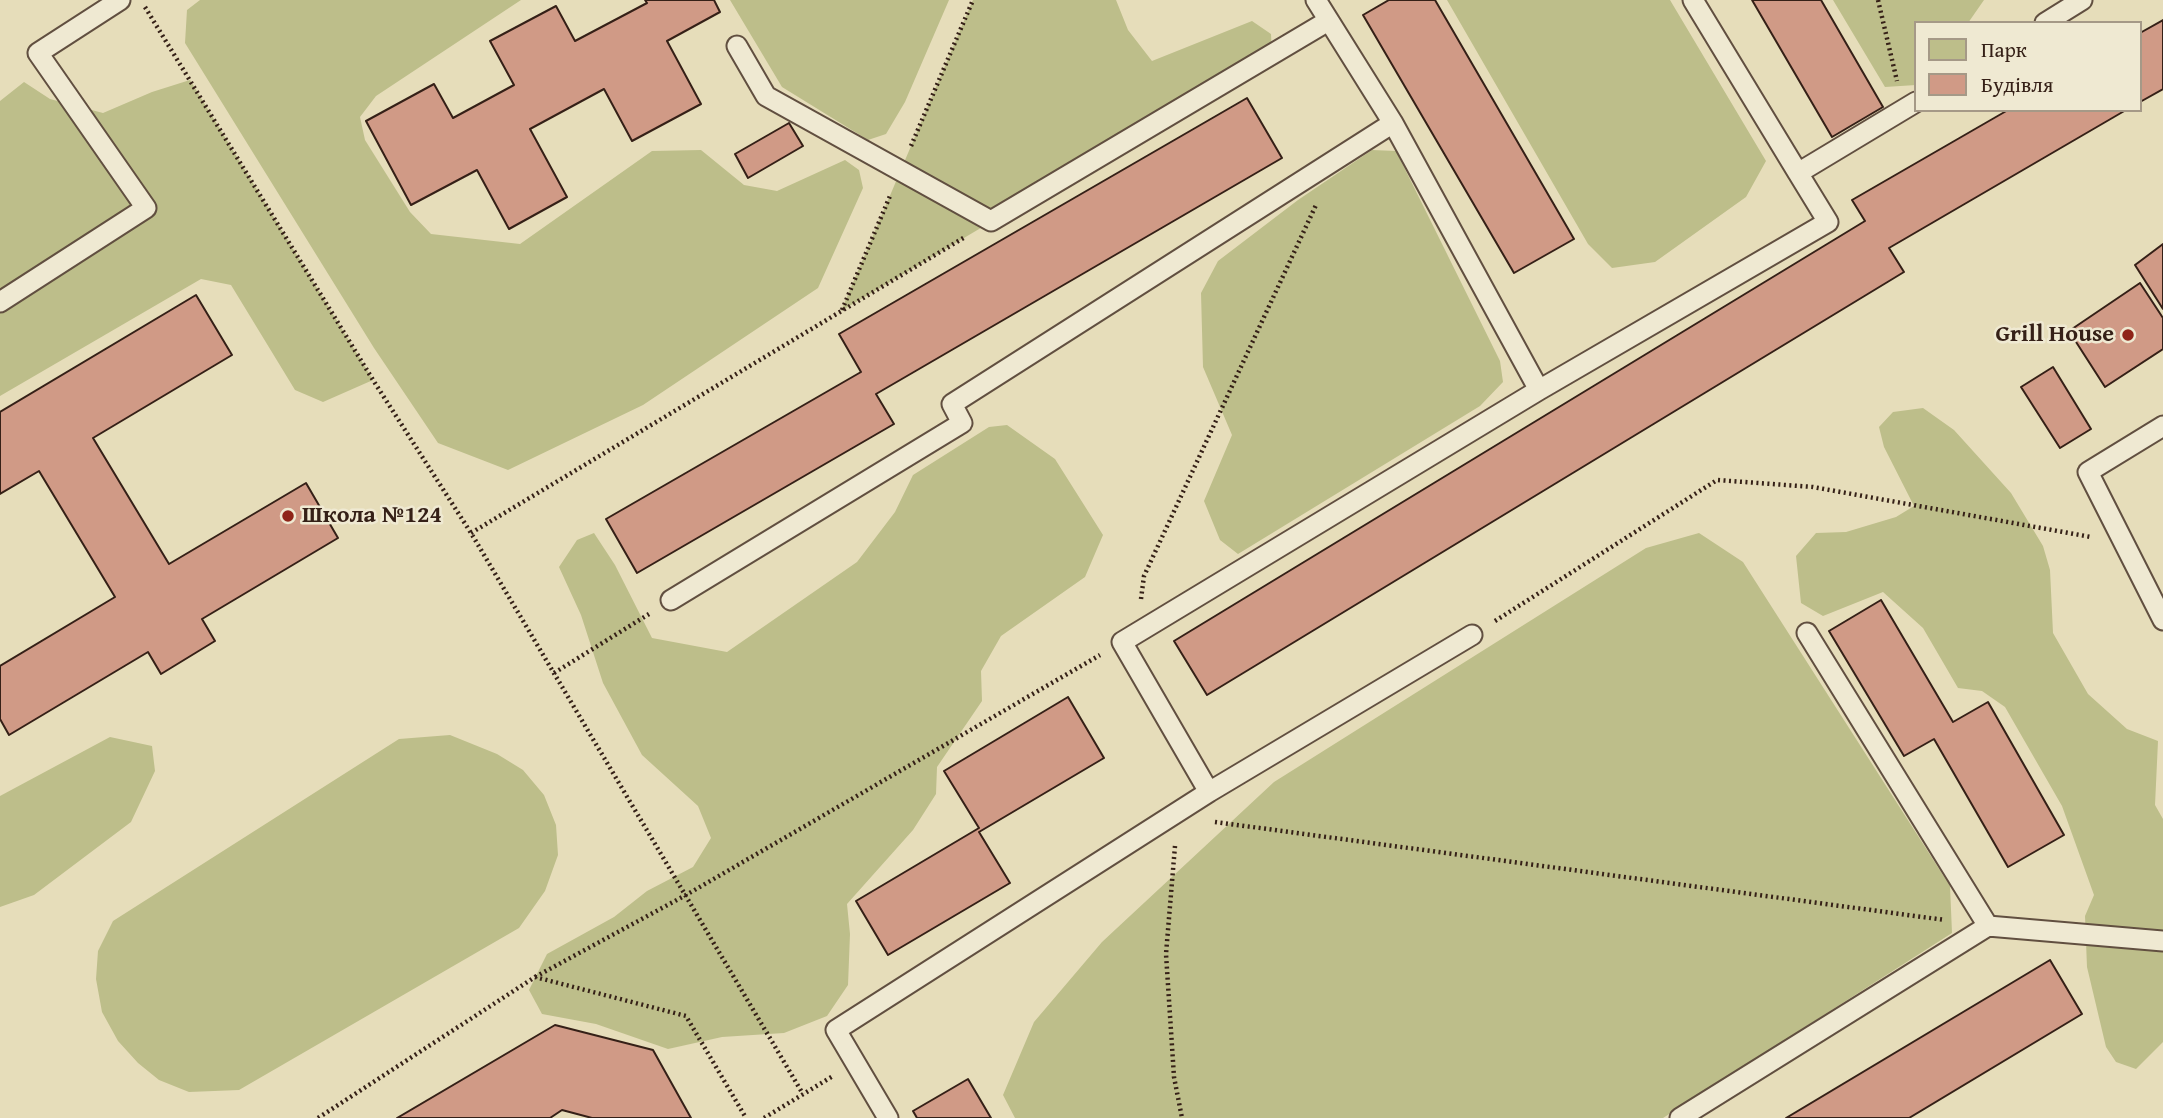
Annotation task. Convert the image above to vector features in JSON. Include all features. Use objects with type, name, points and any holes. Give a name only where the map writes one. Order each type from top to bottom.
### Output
[{"type":"lane","points":[[0,302],[146,208],[38,53],[120,0]]},
{"type":"lane","points":[[1316,0],[1393,124],[1539,390]]},
{"type":"lane","points":[[1209,792],[1129,638],[1539,390],[1828,222],[1693,0]]},
{"type":"lane","points":[[2048,21],[2082,0]]},
{"type":"lane","points":[[737,46],[766,96],[991,221],[1328,21]]},
{"type":"lane","points":[[1798,173],[1910,105]]},
{"type":"lane","points":[[671,600],[962,424],[951,404],[1393,124]]},
{"type":"lane","points":[[2163,426],[2088,472],[2163,620]]},
{"type":"lane","points":[[1807,633],[1988,926]]},
{"type":"lane","points":[[888,1118],[836,1030],[1174,817],[1209,792],[1472,635]]},
{"type":"lane","points":[[1680,1118],[1988,926],[2163,941]]},
{"type":"path","points":[[141,0],[373,380],[471,533],[803,1094]]},
{"type":"path","points":[[1878,0],[1910,105]]},
{"type":"path","points":[[318,1118],[535,976],[686,895],[1129,638],[1144,576],[1337,159]]},
{"type":"path","points":[[471,533],[991,221]]},
{"type":"path","points":[[1472,635],[1717,480],[1814,488],[2123,543]]},
{"type":"path","points":[[554,673],[671,600]]},
{"type":"path","points":[[1182,1118],[1174,1077],[1166,954],[1174,817],[1988,926]]},
{"type":"path","points":[[535,976],[686,1016],[746,1118]]},
{"type":"path","points":[[764,1118],[855,1063]]},
{"type":"green space","points":[[200,0],[521,0],[376,96],[360,117],[365,140],[410,212],[431,234],[520,244],[652,151],[701,150],[744,185],[777,191],[845,160],[859,170],[863,188],[818,288],[643,405],[508,470],[438,443],[374,348],[185,43],[187,10]]},
{"type":"green space","points":[[730,0],[949,0],[905,102],[886,134],[868,140],[782,87]]},
{"type":"green space","points":[[973,0],[1116,0],[1128,30],[1152,61],[1252,21],[1271,34],[1272,55],[841,311]]},
{"type":"green space","points":[[1447,0],[1670,0],[1766,161],[1746,197],[1655,262],[1612,268],[1588,244]]},
{"type":"green space","points":[[1833,0],[1984,0],[1969,21],[1914,21],[1914,85],[1885,87]]},
{"type":"green space","points":[[190,80],[373,380],[323,402],[295,390],[231,285],[201,279],[0,396],[0,101],[24,82],[50,99],[103,113],[152,92]]},
{"type":"green space","points":[[1372,150],[1396,151],[1500,361],[1503,382],[1480,406],[1238,554],[1220,540],[1204,501],[1232,435],[1203,367],[1201,293],[1218,261],[1298,200]]},
{"type":"green space","points":[[1923,408],[1954,430],[2011,493],[2043,546],[2050,570],[2053,633],[2088,694],[2127,729],[2158,741],[2155,805],[2163,819],[2163,1042],[2136,1069],[2116,1062],[2106,1047],[2087,967],[2085,916],[2094,895],[2062,806],[2005,707],[1982,691],[1958,688],[1923,628],[1883,592],[1823,616],[1801,603],[1796,556],[1816,533],[1846,532],[1896,517],[1914,506],[1884,447],[1879,427],[1893,412]]},
{"type":"green space","points":[[1007,425],[1055,459],[1103,535],[1085,577],[1001,636],[981,671],[982,701],[937,767],[936,794],[913,830],[847,904],[850,934],[848,985],[827,1016],[784,1033],[722,1037],[668,1049],[596,1024],[542,1014],[529,990],[547,954],[614,917],[647,891],[693,867],[711,838],[698,806],[642,755],[603,683],[581,615],[559,567],[577,540],[594,533],[615,565],[652,638],[727,652],[857,562],[895,512],[913,475],[989,427]]},
{"type":"green space","points":[[1699,533],[1743,562],[1950,886],[1952,933],[1663,1118],[1015,1118],[1003,1095],[1034,1022],[1102,942],[1274,782],[1646,548]]},
{"type":"green space","points":[[450,735],[497,754],[523,770],[544,795],[556,825],[558,855],[545,891],[519,928],[239,1090],[189,1092],[159,1080],[138,1063],[118,1041],[102,1012],[96,979],[98,951],[113,921],[399,739]]},
{"type":"green space","points":[[110,737],[152,746],[155,771],[131,822],[34,895],[0,907],[0,796]]},
{"type":"building","points":[[645,0],[714,0],[720,12],[667,41],[701,104],[632,141],[604,89],[530,129],[567,197],[509,229],[477,170],[411,205],[366,121],[434,84],[453,118],[514,85],[490,41],[556,6],[575,41],[647,3]]},
{"type":"building","points":[[1389,0],[1435,0],[1574,239],[1514,273],[1363,15]]},
{"type":"building","points":[[1752,0],[1821,0],[1883,107],[1832,137]]},
{"type":"building","points":[[2163,20],[2163,89],[2142,101],[2142,32]]},
{"type":"building","points":[[1247,98],[1282,158],[876,394],[894,424],[637,573],[606,519],[861,372],[839,334]]},
{"type":"building","points":[[2005,112],[2123,112],[1889,248],[1904,272],[1207,695],[1174,641],[1865,221],[1852,200]]},
{"type":"building","points":[[789,123],[803,146],[748,178],[735,154]]},
{"type":"building","points":[[2163,244],[2163,309],[2135,265]]},
{"type":"building","points":[[2140,283],[2163,318],[2163,349],[2105,387],[2069,331]]},
{"type":"building","name":"Школа №124","points":[[196,295],[232,355],[93,438],[169,564],[306,483],[338,538],[202,619],[215,641],[161,674],[148,652],[9,735],[0,719],[0,666],[115,597],[39,471],[0,494],[0,412]]},
{"type":"building","points":[[2053,367],[2091,429],[2060,448],[2021,387]]},
{"type":"building","points":[[1881,600],[1953,722],[1988,702],[2064,835],[2008,867],[1934,739],[1904,756],[1829,631]]},
{"type":"building","points":[[1068,697],[1104,758],[979,832],[1010,883],[888,955],[856,901],[979,828],[944,771]]},
{"type":"building","points":[[2050,960],[2082,1014],[1909,1118],[1786,1118]]},
{"type":"building","points":[[555,1025],[653,1050],[691,1118],[592,1118],[562,1110],[550,1118],[397,1118]]},
{"type":"building","points":[[968,1079],[991,1118],[917,1118],[913,1111]]},
{"type":"place","name":"Grill House","points":[[2128,335]]},
{"type":"place","name":"Школа №124","points":[[288,516]]}]
